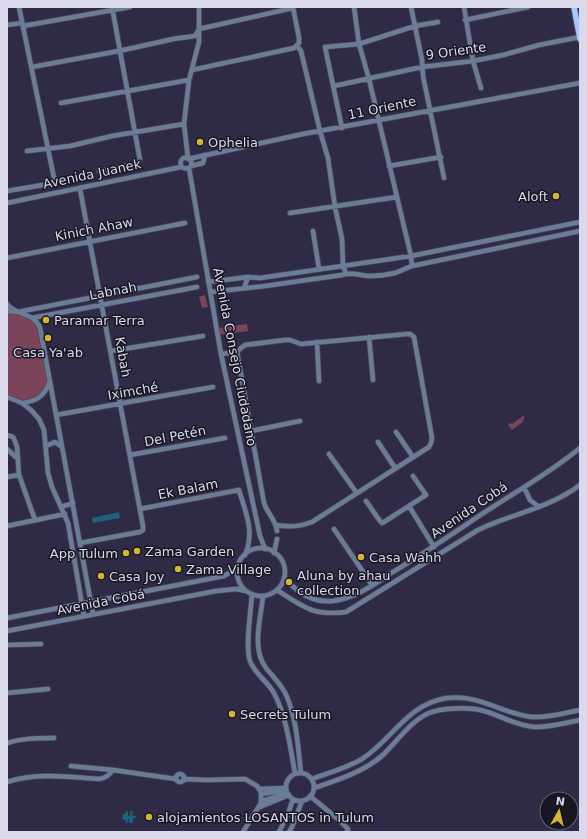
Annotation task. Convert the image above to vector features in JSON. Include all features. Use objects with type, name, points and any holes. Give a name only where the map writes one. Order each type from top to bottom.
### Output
[{"type":"main road","points":[[574,7],[580,38]]},
{"type":"street","points":[[7,191],[55,183],[19,7]]},
{"type":"street","points":[[7,25],[23,24],[130,7]]},
{"type":"street","points":[[190,167],[191,162],[188,158],[184,124],[189,80],[199,42],[199,7]]},
{"type":"street","points":[[32,67],[120,52],[173,39],[195,36],[199,29],[293,7],[299,38],[297,46]]},
{"type":"street","points":[[354,7],[359,44],[379,120],[411,256],[412,266]]},
{"type":"street","points":[[411,7],[441,156],[444,178]]},
{"type":"street","points":[[464,7],[473,61],[481,88]]},
{"type":"street","points":[[465,20],[528,7]]},
{"type":"street","points":[[99,171],[139,163],[140,158],[112,9]]},
{"type":"street","points":[[342,128],[325,47],[359,44],[415,26],[438,22]]},
{"type":"street","name":"9 Oriente","points":[[334,86],[422,67],[473,61],[503,55],[539,45],[580,38]]},
{"type":"street","points":[[192,70],[294,48],[297,46]]},
{"type":"street","points":[[297,46],[301,51],[328,158],[335,207],[342,239],[343,265],[346,274]]},
{"type":"street","points":[[61,103],[189,80]]},
{"type":"street","name":"11 Oriente","points":[[188,158],[320,131],[580,83]]},
{"type":"street","points":[[28,151],[70,146],[135,132],[184,124]]},
{"type":"street","points":[[188,158],[181,160],[180,164],[184,169],[203,163],[205,155]]},
{"type":"street","points":[[389,166],[441,156]]},
{"type":"street","name":"Avenida Juanek","points":[[7,203],[181,167]]},
{"type":"street","name":"Avenida Consejo Ciudadano","points":[[190,167],[221,354],[260,536],[265,549]]},
{"type":"street","name":"Kabah","points":[[80,189],[101,295],[143,530],[140,532],[80,543]]},
{"type":"street","points":[[290,213],[397,197]]},
{"type":"street","name":"Kinich Ahaw","points":[[7,258],[186,222]]},
{"type":"street","points":[[208,282],[248,277],[260,278],[319,268],[411,256],[580,222]]},
{"type":"street","points":[[313,231],[319,268]]},
{"type":"street","points":[[211,292],[346,274],[356,273],[367,276],[375,276],[395,273],[412,266],[580,231]]},
{"type":"street","points":[[475,243],[477,252]]},
{"type":"street","points":[[356,273],[358,264]]},
{"type":"street","points":[[295,272],[296,281]]},
{"type":"street","points":[[7,311],[18,312],[197,277]]},
{"type":"street","points":[[244,288],[248,277]]},
{"type":"street","points":[[260,278],[265,286]]},
{"type":"street","name":"Labnah","points":[[32,318],[197,287]]},
{"type":"street","points":[[7,304],[12,309],[38,322],[40,328],[93,614]]},
{"type":"street","points":[[221,354],[237,352],[245,345],[284,340],[290,340],[301,344],[407,334],[414,337],[432,438],[429,447],[356,492],[312,522],[301,526],[290,527],[276,524]]},
{"type":"street","points":[[111,351],[203,336]]},
{"type":"street","points":[[370,337],[374,380]]},
{"type":"street","points":[[317,342],[319,381]]},
{"type":"street","points":[[237,352],[264,503],[276,524],[277,531]]},
{"type":"street","points":[[22,403],[32,402],[38,399],[47,388],[49,381]]},
{"type":"street","name":"Iximché","points":[[56,415],[213,387]]},
{"type":"street","points":[[8,398],[22,403],[31,410],[39,418],[44,430],[48,473],[52,487],[68,523],[84,616]]},
{"type":"street","points":[[251,431],[300,421]]},
{"type":"street","points":[[396,432],[413,457]]},
{"type":"street","points":[[7,435],[13,437],[15,441],[19,475],[35,520]]},
{"type":"street","name":"Del Petén","points":[[130,456],[224,438]]},
{"type":"street","points":[[46,446],[55,442],[62,447]]},
{"type":"street","points":[[378,442],[395,468]]},
{"type":"street","name":"Avenida Cobá","points":[[284,577],[300,592],[310,598],[322,601],[351,597],[434,546],[549,471],[580,448]]},
{"type":"street","points":[[7,449],[18,459]]},
{"type":"street","points":[[329,454],[356,492]]},
{"type":"street","points":[[7,477],[19,475]]},
{"type":"street","points":[[366,500],[382,523],[426,495],[413,476]]},
{"type":"street","name":"Avenida Cobá","points":[[277,590],[305,608],[319,612],[346,612],[478,530],[495,522],[557,500],[569,494],[580,485]]},
{"type":"street","points":[[524,486],[530,500],[539,507]]},
{"type":"street","name":"Ek Balam","points":[[140,509],[240,490],[250,531],[249,546],[245,555]]},
{"type":"street","points":[[61,506],[73,503]]},
{"type":"street","points":[[408,506],[434,546]]},
{"type":"street","points":[[7,526],[65,514]]},
{"type":"street","points":[[334,529],[372,585]]},
{"type":"street","points":[[274,553],[277,539]]},
{"type":"street","points":[[265,549],[274,553],[282,561],[285,571],[280,586],[273,593],[263,596],[246,591],[239,580],[238,568],[240,561],[245,555],[254,550],[265,549]]},
{"type":"street","name":"Avenida Cobá","points":[[7,618],[224,576],[238,568]]},
{"type":"street","name":"Avenida Cobá","points":[[7,631],[228,589],[246,591]]},
{"type":"street","points":[[252,594],[248,638],[250,661],[255,670],[273,691],[278,701],[285,722],[295,773]]},
{"type":"street","points":[[263,596],[258,638],[259,653],[264,666],[287,697],[296,729],[301,772]]},
{"type":"street","points":[[7,645],[41,644]]},
{"type":"street","points":[[7,693],[48,689]]},
{"type":"street","points":[[312,779],[361,759],[372,752],[414,711],[427,704],[447,698],[466,698],[483,701],[509,712],[532,717],[556,716],[580,710]]},
{"type":"street","points":[[314,788],[361,769],[384,755],[409,727],[429,714],[458,708],[481,710],[519,724],[535,727],[556,725],[580,720]]},
{"type":"street","points":[[7,743],[21,739],[54,738]]},
{"type":"street","points":[[71,766],[176,779],[180,782],[184,779],[245,779],[257,786],[262,801],[260,807],[243,832]]},
{"type":"street","points":[[7,782],[25,777],[49,775],[100,779],[109,776],[113,770]]},
{"type":"street","points":[[278,832],[288,814],[288,779],[295,773],[301,772],[307,774],[312,779],[314,788],[310,796],[302,800],[289,832]]},
{"type":"street","points":[[260,792],[288,793],[302,800]]},
{"type":"street","points":[[262,801],[288,793]]},
{"type":"street","points":[[260,807],[288,793]]},
{"type":"street","points":[[310,796],[339,820],[348,829],[347,832]]},
{"type":"shaded area","points":[[205,295],[208,307],[202,308],[199,297]]},
{"type":"shaded area","points":[[7,313],[19,313],[37,323],[48,382],[38,398],[18,400],[10,398],[7,395]]},
{"type":"shaded area","points":[[247,324],[248,331],[219,335],[218,328]]},
{"type":"shaded area","points":[[523,416],[525,417],[523,419],[524,421],[512,430],[508,425],[511,423],[512,424]]},
{"type":"water","points":[[119,512],[120,518],[93,523],[92,518]]},
{"type":"water","points":[[126,811],[128,811],[128,816],[130,816],[130,811],[133,811],[132,816],[136,816],[136,818],[133,818],[133,823],[129,823],[128,819],[126,823],[125,820],[122,819],[123,814],[125,814]]},
{"type":"place","name":"Ophelia","points":[[200,142]]},
{"type":"place","name":"Aloft","points":[[556,196]]},
{"type":"place","name":"Paramar Terra","points":[[46,320]]},
{"type":"place","name":"Casa Ya'ab","points":[[48,338]]},
{"type":"place","name":"Zama Garden","points":[[137,551]]},
{"type":"place","name":"App Tulum","points":[[126,553]]},
{"type":"place","name":"Casa Wahh","points":[[361,557]]},
{"type":"place","name":"Zama Village","points":[[178,569]]},
{"type":"place","name":"Casa Joy","points":[[101,576]]},
{"type":"place","name":"Aluna by ahau collection","points":[[289,582]]},
{"type":"place","name":"Secrets Tulum","points":[[232,714]]},
{"type":"place","name":"alojamientos LOSANTOS in Tulum","points":[[149,817]]}]
